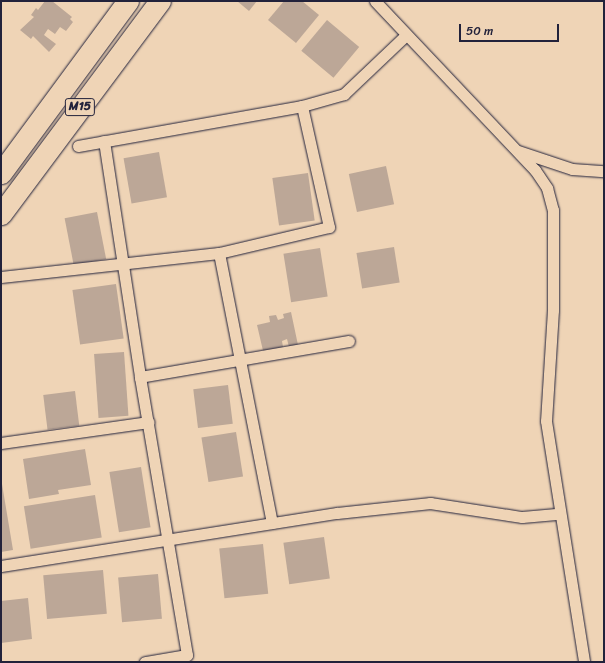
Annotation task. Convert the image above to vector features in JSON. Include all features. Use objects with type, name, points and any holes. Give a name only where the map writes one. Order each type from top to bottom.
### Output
[{"type":"highway","name":"M15","points":[[1,173],[128,1]]},
{"type":"highway","name":"M15","points":[[1,214],[160,1]]},
{"type":"street","points":[[375,1],[516,150],[547,188],[553,210],[553,310],[546,421],[559,514],[584,662]]},
{"type":"street","points":[[78,146],[302,106],[344,94],[406,35]]},
{"type":"street","points":[[1,277],[219,252],[328,227],[302,106]]},
{"type":"street","points":[[104,141],[124,263],[140,377],[149,422],[187,655],[145,662]]},
{"type":"street","points":[[516,150],[572,169],[604,170]]},
{"type":"street","points":[[219,252],[272,523]]},
{"type":"street","points":[[140,377],[240,358],[349,341]]},
{"type":"street","points":[[1,444],[149,422]]},
{"type":"street","points":[[1,566],[337,513],[430,503],[522,517],[559,514]]},
{"type":"building","points":[[45,1],[52,1],[72,17],[70,19],[73,22],[66,31],[60,27],[55,34],[48,29],[44,35],[56,44],[49,52],[33,36],[31,39],[20,30],[34,17],[31,15],[36,8],[38,10]]},
{"type":"building","points":[[237,1],[257,1],[249,11]]},
{"type":"building","points":[[284,1],[302,1],[319,15],[296,43],[268,20]]},
{"type":"building","points":[[327,20],[359,47],[333,78],[301,51]]},
{"type":"building","points":[[159,152],[167,197],[132,204],[124,158]]},
{"type":"building","points":[[386,166],[394,204],[357,212],[349,174]]},
{"type":"building","points":[[308,173],[315,221],[279,226],[272,178]]},
{"type":"building","points":[[97,212],[106,259],[74,265],[65,218]]},
{"type":"building","points":[[394,247],[400,283],[362,289],[356,253]]},
{"type":"building","points":[[320,248],[328,296],[291,302],[283,254]]},
{"type":"building","points":[[116,284],[124,338],[80,345],[72,290]]},
{"type":"building","points":[[291,312],[298,345],[289,347],[287,339],[282,341],[283,347],[264,355],[257,325],[270,322],[269,316],[276,315],[278,320],[284,318],[283,314]]},
{"type":"building","points":[[124,352],[128,416],[99,418],[94,354]]},
{"type":"building","points":[[228,385],[233,424],[198,428],[193,389]]},
{"type":"building","points":[[75,391],[79,426],[48,430],[43,395]]},
{"type":"building","points":[[236,432],[243,476],[208,482],[201,437]]},
{"type":"building","points":[[85,449],[91,485],[58,490],[59,494],[29,499],[23,459]]},
{"type":"building","points":[[141,467],[151,527],[119,532],[109,472]]},
{"type":"building","points":[[2,484],[13,550],[1,552],[1,485]]},
{"type":"building","points":[[95,495],[102,537],[31,549],[24,506]]},
{"type":"building","points":[[324,537],[330,579],[289,584],[283,543]]},
{"type":"building","points":[[263,544],[268,594],[224,598],[219,549]]},
{"type":"building","points":[[103,570],[107,614],[47,619],[43,575]]},
{"type":"building","points":[[158,574],[162,619],[122,622],[118,577]]},
{"type":"building","points":[[28,598],[32,639],[1,643],[1,601]]}]
